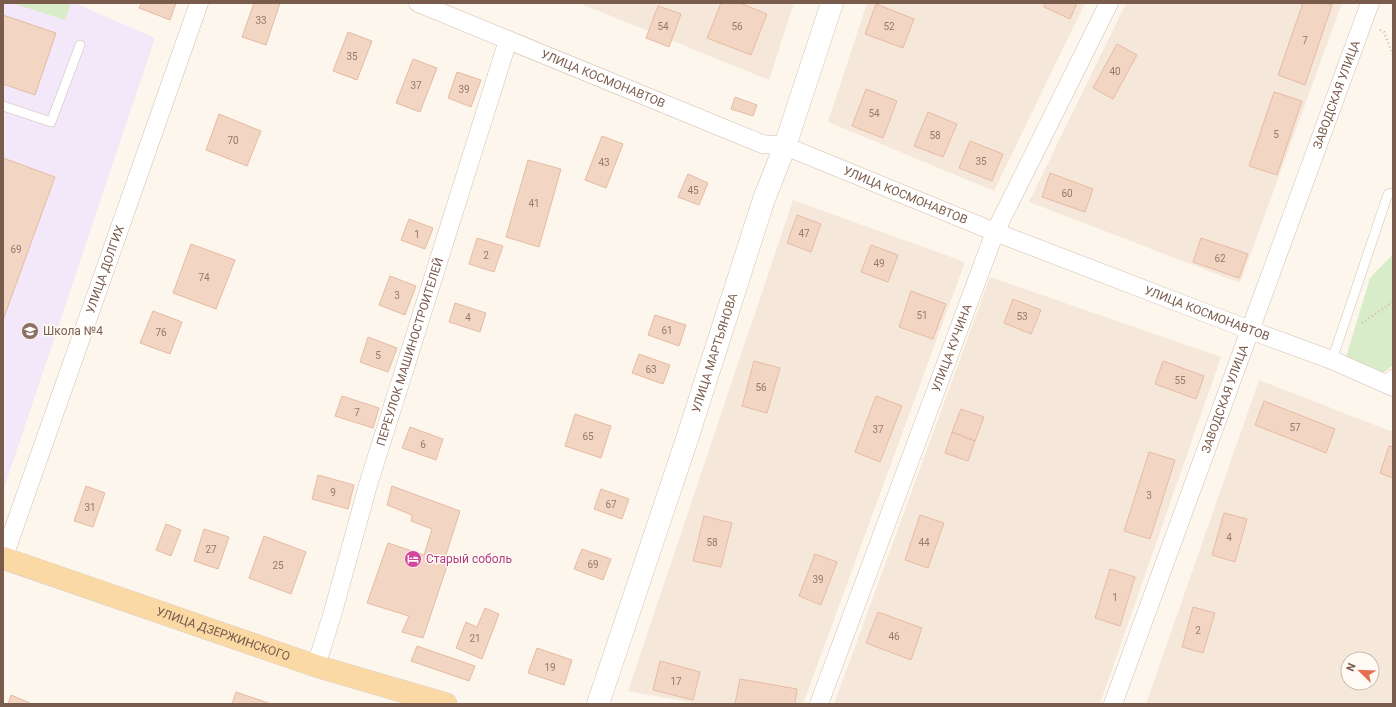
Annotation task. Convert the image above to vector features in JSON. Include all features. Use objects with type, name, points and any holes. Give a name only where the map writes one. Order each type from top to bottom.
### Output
[{"type":"main road","name":"УЛИЦА МАРТЬЯНОВА","points":[[598,704],[686,442],[764,198],[785,146],[832,3]]},
{"type":"main road","name":"УЛИЦА ДЗЕРЖИНСКОГО","points":[[3,559],[316,666],[446,704]]},
{"type":"street","name":"УЛИЦА ДОЛГИХ","points":[[3,559],[199,3]]},
{"type":"street","name":"УЛИЦА КОСМОНАВТОВ","points":[[418,3],[762,144],[785,146],[995,232],[1250,330],[1389,381]]},
{"type":"street","name":"УЛИЦА КУЧИНА","points":[[819,704],[995,232],[1109,3]]},
{"type":"street","name":"ЗАВОДСКАЯ УЛИЦА","points":[[1113,704],[1370,3]]},
{"type":"street","name":"ПЕРЕУЛОК МАШИНОСТРОИТЕЛЕЙ","points":[[316,666],[333,612],[368,485],[508,40]]},
{"type":"lane","points":[[3,106],[51,122],[80,46]]},
{"type":"lane","points":[[1332,360],[1388,194],[1393,193]]},
{"type":"path","points":[[1340,337],[1393,302]]},
{"type":"shaded area","name":"Школа №4","points":[[3,3],[79,3],[79,5],[155,38],[3,491]]},
{"type":"shaded area","points":[[579,3],[794,3],[769,80]]},
{"type":"shaded area","points":[[867,3],[1085,3],[994,191],[828,122]]},
{"type":"shaded area","points":[[1126,3],[1342,3],[1240,283],[1029,202]]},
{"type":"shaded area","points":[[793,200],[965,262],[803,704],[700,704],[628,691]]},
{"type":"shaded area","points":[[990,277],[1221,357],[1100,704],[834,704]]},
{"type":"shaded area","points":[[1259,380],[1393,432],[1393,704],[1146,704]]},
{"type":"green space","points":[[12,3],[71,3],[65,20]]},
{"type":"green space","points":[[1393,254],[1393,365],[1383,373],[1346,357],[1370,278]]},
{"type":"building","points":[[142,3],[176,3],[170,20],[139,8]]},
{"type":"building","points":[[254,3],[280,3],[266,45],[242,37]]},
{"type":"building","points":[[721,3],[740,3],[767,14],[751,55],[707,38]]},
{"type":"building","points":[[1045,3],[1077,3],[1070,19],[1044,7]]},
{"type":"building","points":[[1303,3],[1326,3],[1332,5],[1305,85],[1278,75]]},
{"type":"building","points":[[876,4],[914,19],[903,48],[865,34]]},
{"type":"building","points":[[658,6],[681,14],[669,47],[646,38]]},
{"type":"building","points":[[3,15],[56,33],[35,95],[3,84]]},
{"type":"building","points":[[348,32],[372,41],[357,80],[333,71]]},
{"type":"building","points":[[1117,44],[1137,55],[1113,99],[1093,88]]},
{"type":"building","points":[[413,59],[437,68],[420,112],[396,103]]},
{"type":"building","points":[[457,72],[481,80],[471,107],[448,98]]},
{"type":"building","points":[[866,89],[897,101],[883,138],[852,126]]},
{"type":"building","points":[[1274,92],[1302,101],[1277,175],[1249,166]]},
{"type":"building","points":[[735,97],[757,105],[753,116],[731,109]]},
{"type":"building","points":[[928,112],[957,124],[943,157],[914,146]]},
{"type":"building","points":[[219,114],[261,131],[247,166],[206,150]]},
{"type":"building","points":[[602,136],[623,144],[606,188],[585,180]]},
{"type":"building","points":[[970,141],[1003,154],[992,181],[959,168]]},
{"type":"building","points":[[3,158],[55,177],[3,320]]},
{"type":"building","points":[[528,160],[561,169],[539,247],[506,237]]},
{"type":"building","points":[[1050,173],[1093,189],[1085,212],[1042,197]]},
{"type":"building","points":[[688,174],[708,183],[699,205],[678,197]]},
{"type":"building","points":[[797,215],[821,224],[811,252],[787,243]]},
{"type":"building","points":[[409,219],[433,228],[425,249],[401,240]]},
{"type":"building","points":[[477,238],[503,246],[494,272],[469,264]]},
{"type":"building","points":[[1201,238],[1248,254],[1239,278],[1193,262]]},
{"type":"building","points":[[191,244],[235,260],[216,309],[173,293]]},
{"type":"building","points":[[871,245],[898,255],[888,282],[861,272]]},
{"type":"building","points":[[390,276],[416,286],[405,315],[379,305]]},
{"type":"building","points":[[911,291],[946,304],[933,339],[899,327]]},
{"type":"building","points":[[1013,299],[1041,310],[1031,334],[1004,323]]},
{"type":"building","points":[[455,303],[486,313],[480,332],[449,322]]},
{"type":"building","points":[[153,311],[182,322],[170,354],[140,343]]},
{"type":"building","points":[[655,315],[686,325],[679,346],[648,335]]},
{"type":"building","points":[[368,337],[397,348],[388,372],[360,362]]},
{"type":"building","points":[[639,354],[670,365],[663,384],[632,373]]},
{"type":"building","points":[[754,361],[780,368],[767,413],[742,406]]},
{"type":"building","points":[[1163,361],[1204,376],[1196,399],[1155,384]]},
{"type":"building","points":[[342,396],[379,408],[373,428],[335,416]]},
{"type":"building","points":[[876,396],[902,406],[880,462],[855,452]]},
{"type":"building","points":[[1264,401],[1335,429],[1326,453],[1255,425]]},
{"type":"building","points":[[961,409],[984,417],[975,441],[952,432]]},
{"type":"building","points":[[575,414],[611,426],[601,458],[565,446]]},
{"type":"building","points":[[410,427],[443,439],[436,460],[402,448]]},
{"type":"building","points":[[952,432],[975,441],[968,461],[945,453]]},
{"type":"building","points":[[1389,446],[1393,447],[1393,478],[1380,473]]},
{"type":"building","points":[[1149,452],[1175,460],[1150,539],[1124,531]]},
{"type":"building","points":[[318,475],[354,485],[348,509],[312,499]]},
{"type":"building","points":[[86,486],[105,493],[93,527],[74,521]]},
{"type":"building","name":"Старый соболь","points":[[392,486],[460,511],[443,564],[447,566],[423,638],[402,632],[409,616],[367,603],[388,543],[424,555],[432,529],[411,521],[412,515],[387,505]]},
{"type":"building","points":[[601,489],[629,499],[622,519],[594,509]]},
{"type":"building","points":[[1224,513],[1247,519],[1235,562],[1212,555]]},
{"type":"building","points":[[920,515],[944,523],[928,568],[905,560]]},
{"type":"building","points":[[704,516],[732,523],[721,567],[693,561]]},
{"type":"building","points":[[166,524],[181,530],[171,556],[156,550]]},
{"type":"building","points":[[204,529],[229,537],[218,569],[194,561]]},
{"type":"building","points":[[264,536],[306,552],[291,594],[249,578]]},
{"type":"building","points":[[582,549],[611,559],[603,580],[574,569]]},
{"type":"building","points":[[815,554],[837,562],[821,605],[799,596]]},
{"type":"building","points":[[1110,569],[1135,577],[1120,626],[1095,618]]},
{"type":"building","points":[[1193,607],[1215,613],[1203,653],[1182,647]]},
{"type":"building","points":[[485,608],[499,614],[482,659],[456,648],[466,622],[477,627]]},
{"type":"building","points":[[878,612],[922,628],[911,660],[866,643]]},
{"type":"building","points":[[417,646],[475,666],[469,681],[411,661]]},
{"type":"building","points":[[537,648],[572,660],[564,685],[528,673]]},
{"type":"building","points":[[660,661],[700,672],[693,700],[653,690]]},
{"type":"building","points":[[740,679],[797,689],[795,704],[735,704]]},
{"type":"building","points":[[236,692],[271,704],[232,704]]},
{"type":"building","points":[[11,695],[32,704],[8,704]]},
{"type":"place","name":"Школа №4","points":[[30,331]]},
{"type":"place","name":"Старый соболь","points":[[413,559]]}]
